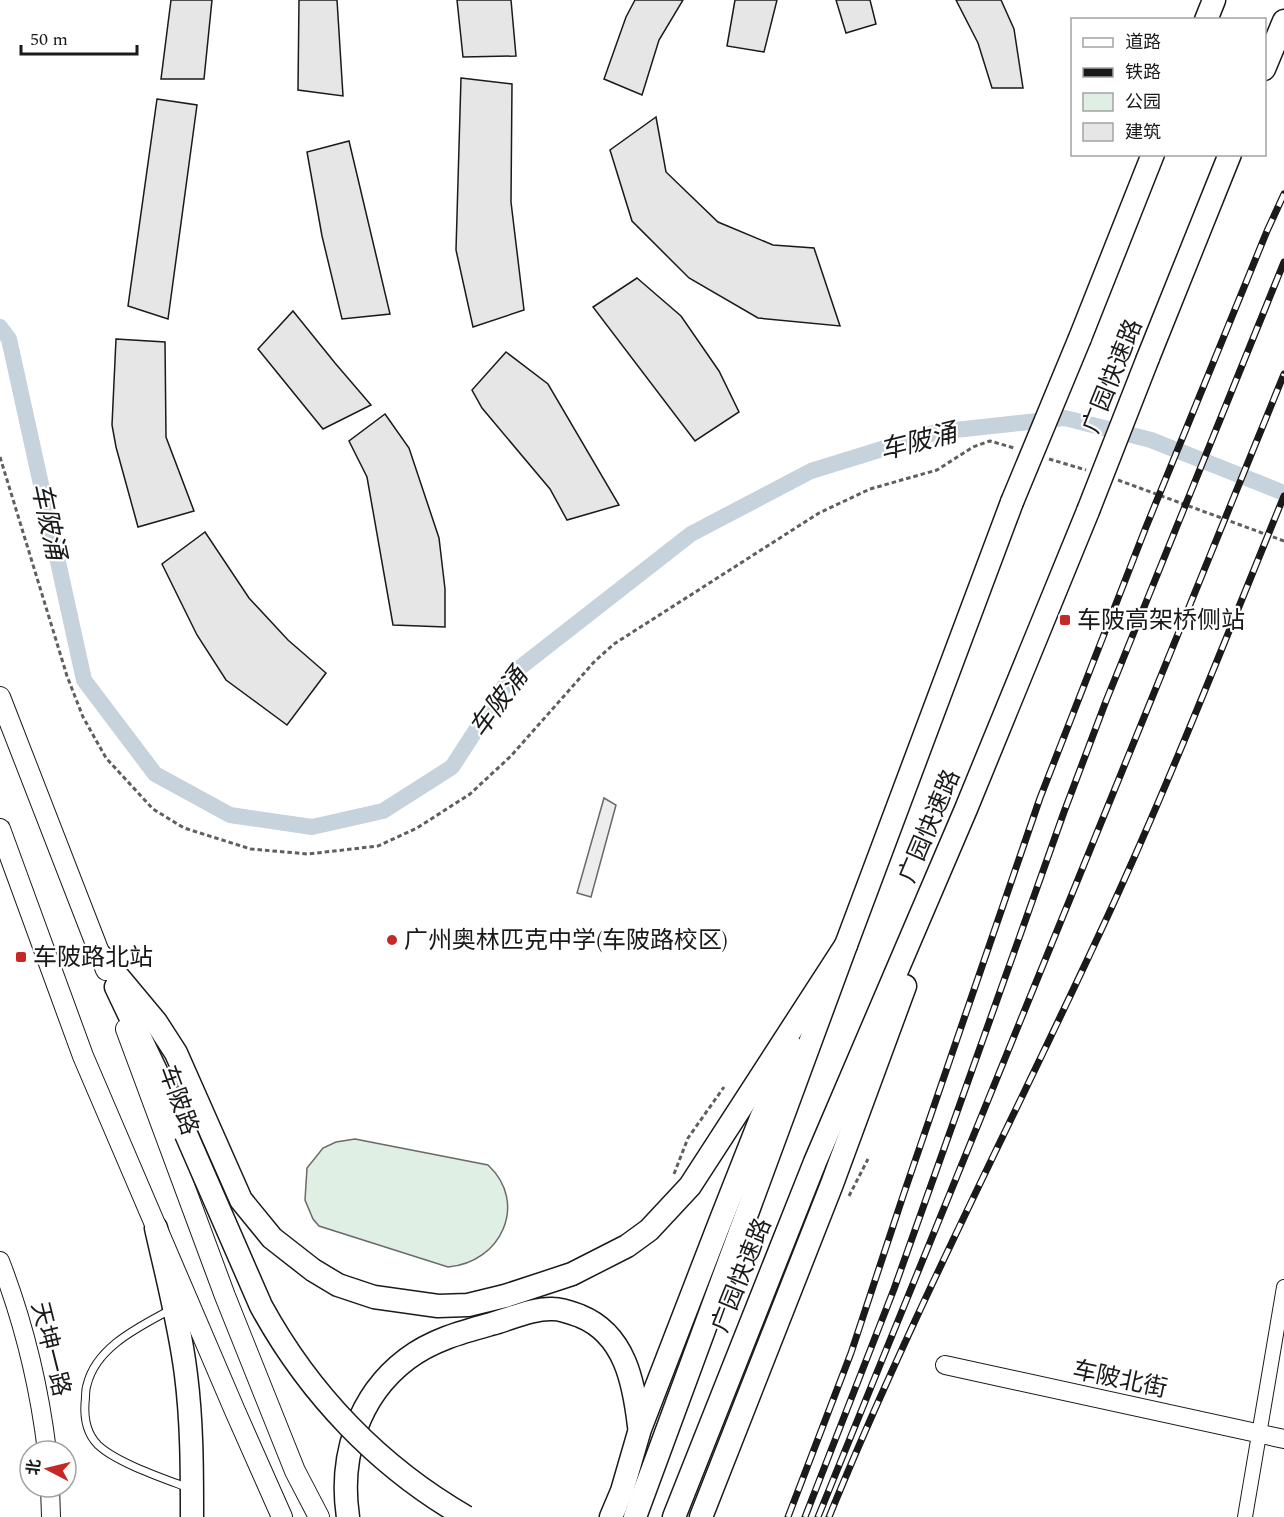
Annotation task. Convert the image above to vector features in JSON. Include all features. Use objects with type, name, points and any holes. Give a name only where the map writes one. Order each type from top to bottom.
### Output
[{"type":"highway","points":[[1207,18],[1214,0]]},
{"type":"highway","points":[[1266,64],[1284,21]]},
{"type":"highway","name":"广园快速路","points":[[639,1509],[1012,502],[1152,156]]},
{"type":"highway","name":"广园快速路","points":[[674,1517],[815,1162],[966,809],[1229,156]]},
{"type":"highway","points":[[701,1517],[889,1033],[966,809]]},
{"type":"highway","points":[[101,956],[156,1022],[176,1053],[241,1200],[272,1238],[313,1270],[338,1285],[374,1297],[438,1306],[468,1305],[506,1296],[572,1274],[627,1246],[649,1230],[690,1186],[846,945]]},
{"type":"highway","points":[[611,1517],[622,1491],[640,1429],[761,1118],[784,1064],[846,945]]},
{"type":"highway","points":[[101,956],[186,1134],[261,1306],[273,1328],[339,1416],[373,1450],[422,1490],[466,1517]]},
{"type":"highway","points":[[156,1228],[174,1307],[186,1376],[190,1427],[192,1517]]},
{"type":"highway","points":[[348,1517],[346,1464],[351,1440],[363,1409],[379,1387],[408,1358],[430,1345],[470,1330],[553,1309],[591,1321],[621,1352],[632,1380],[640,1429]]},
{"type":"main road","name":"车陂路","points":[[0,697],[101,956],[151,1100],[225,1296],[295,1471],[319,1517]]},
{"type":"main road","points":[[0,830],[83,1056],[282,1517]]},
{"type":"street","name":"天坤一路","points":[[0,1262],[15,1301],[34,1367],[45,1439]]},
{"type":"street","points":[[1245,1517],[1284,1287]]},
{"type":"street","name":"车陂北街","points":[[945,1365],[1284,1439]]},
{"type":"street","points":[[50,1499],[51,1517]]},
{"type":"lane","points":[[174,1307],[142,1325],[98,1360],[87,1385],[85,1413],[90,1434],[99,1446],[132,1464],[192,1489]]},
{"type":"path","points":[[0,457],[67,676],[83,717],[106,759],[153,809],[184,828],[251,849],[308,854],[378,846],[417,828],[470,794],[511,756],[594,662],[614,644],[819,513],[870,489],[937,470],[973,447],[990,441],[1022,451]]},
{"type":"path","points":[[1044,458],[1086,471]]},
{"type":"path","points":[[1108,477],[1284,541]]},
{"type":"path","points":[[671,1181],[688,1138],[724,1087]]},
{"type":"path","points":[[845,1203],[868,1159]]},
{"type":"green space","points":[[355,1139],[488,1165],[500,1180],[506,1196],[507,1213],[503,1229],[495,1243],[482,1255],[467,1263],[448,1267],[319,1226],[313,1219],[305,1200],[307,1168],[323,1148],[336,1142]]},
{"type":"shaded area","points":[[604,798],[616,805],[591,897],[577,893]]},
{"type":"building","points":[[171,0],[212,0],[204,79],[161,79]]},
{"type":"building","points":[[299,0],[337,0],[343,96],[298,90]]},
{"type":"building","points":[[457,0],[511,0],[516,56],[463,57]]},
{"type":"building","points":[[635,0],[683,0],[659,40],[642,95],[604,79],[626,17]]},
{"type":"building","points":[[735,0],[777,0],[764,52],[727,46]]},
{"type":"building","points":[[836,0],[870,0],[876,24],[846,33]]},
{"type":"building","points":[[956,0],[1001,0],[1014,29],[1023,88],[992,88],[978,43]]},
{"type":"building","points":[[461,78],[512,84],[511,202],[524,310],[473,327],[456,250]]},
{"type":"building","points":[[157,99],[197,105],[168,319],[128,306]]},
{"type":"building","points":[[656,117],[666,172],[718,222],[773,245],[814,248],[840,326],[758,318],[689,278],[632,221],[610,150]]},
{"type":"building","points":[[349,141],[390,314],[342,319],[322,236],[307,152]]},
{"type":"building","points":[[637,278],[681,316],[719,371],[739,412],[695,441],[593,307]]},
{"type":"building","points":[[293,311],[371,405],[323,429],[258,349]]},
{"type":"building","points":[[116,339],[165,342],[166,437],[194,511],[138,527],[112,425]]},
{"type":"building","points":[[506,352],[548,384],[619,505],[567,520],[550,489],[482,408],[472,390]]},
{"type":"building","points":[[385,414],[409,448],[439,538],[445,589],[445,627],[393,625],[367,477],[349,441]]},
{"type":"building","points":[[205,532],[249,598],[288,640],[326,673],[287,725],[226,680],[197,635],[162,564]]},
{"type":"waterway","name":"车陂涌","points":[[0,327],[9,339],[84,680],[155,774],[230,815],[312,827],[383,811],[452,767],[513,673],[691,534],[811,471],[937,432],[1065,418],[1151,440],[1284,493]]},
{"type":"railway","points":[[788,1517],[851,1353],[1040,798],[1146,527],[1284,194]]},
{"type":"railway","points":[[805,1517],[894,1289],[1064,812],[1106,701],[1284,262]]},
{"type":"railway","points":[[818,1517],[1284,374]]},
{"type":"railway","points":[[829,1517],[930,1288],[1075,987],[1133,860],[1284,496]]},
{"type":"place","name":"车陂高架桥侧站","points":[[1065,620]]},
{"type":"place","name":"广州奥林匹克中学(车陂路校区)","points":[[392,940]]},
{"type":"place","name":"车陂路北站","points":[[21,957]]}]
